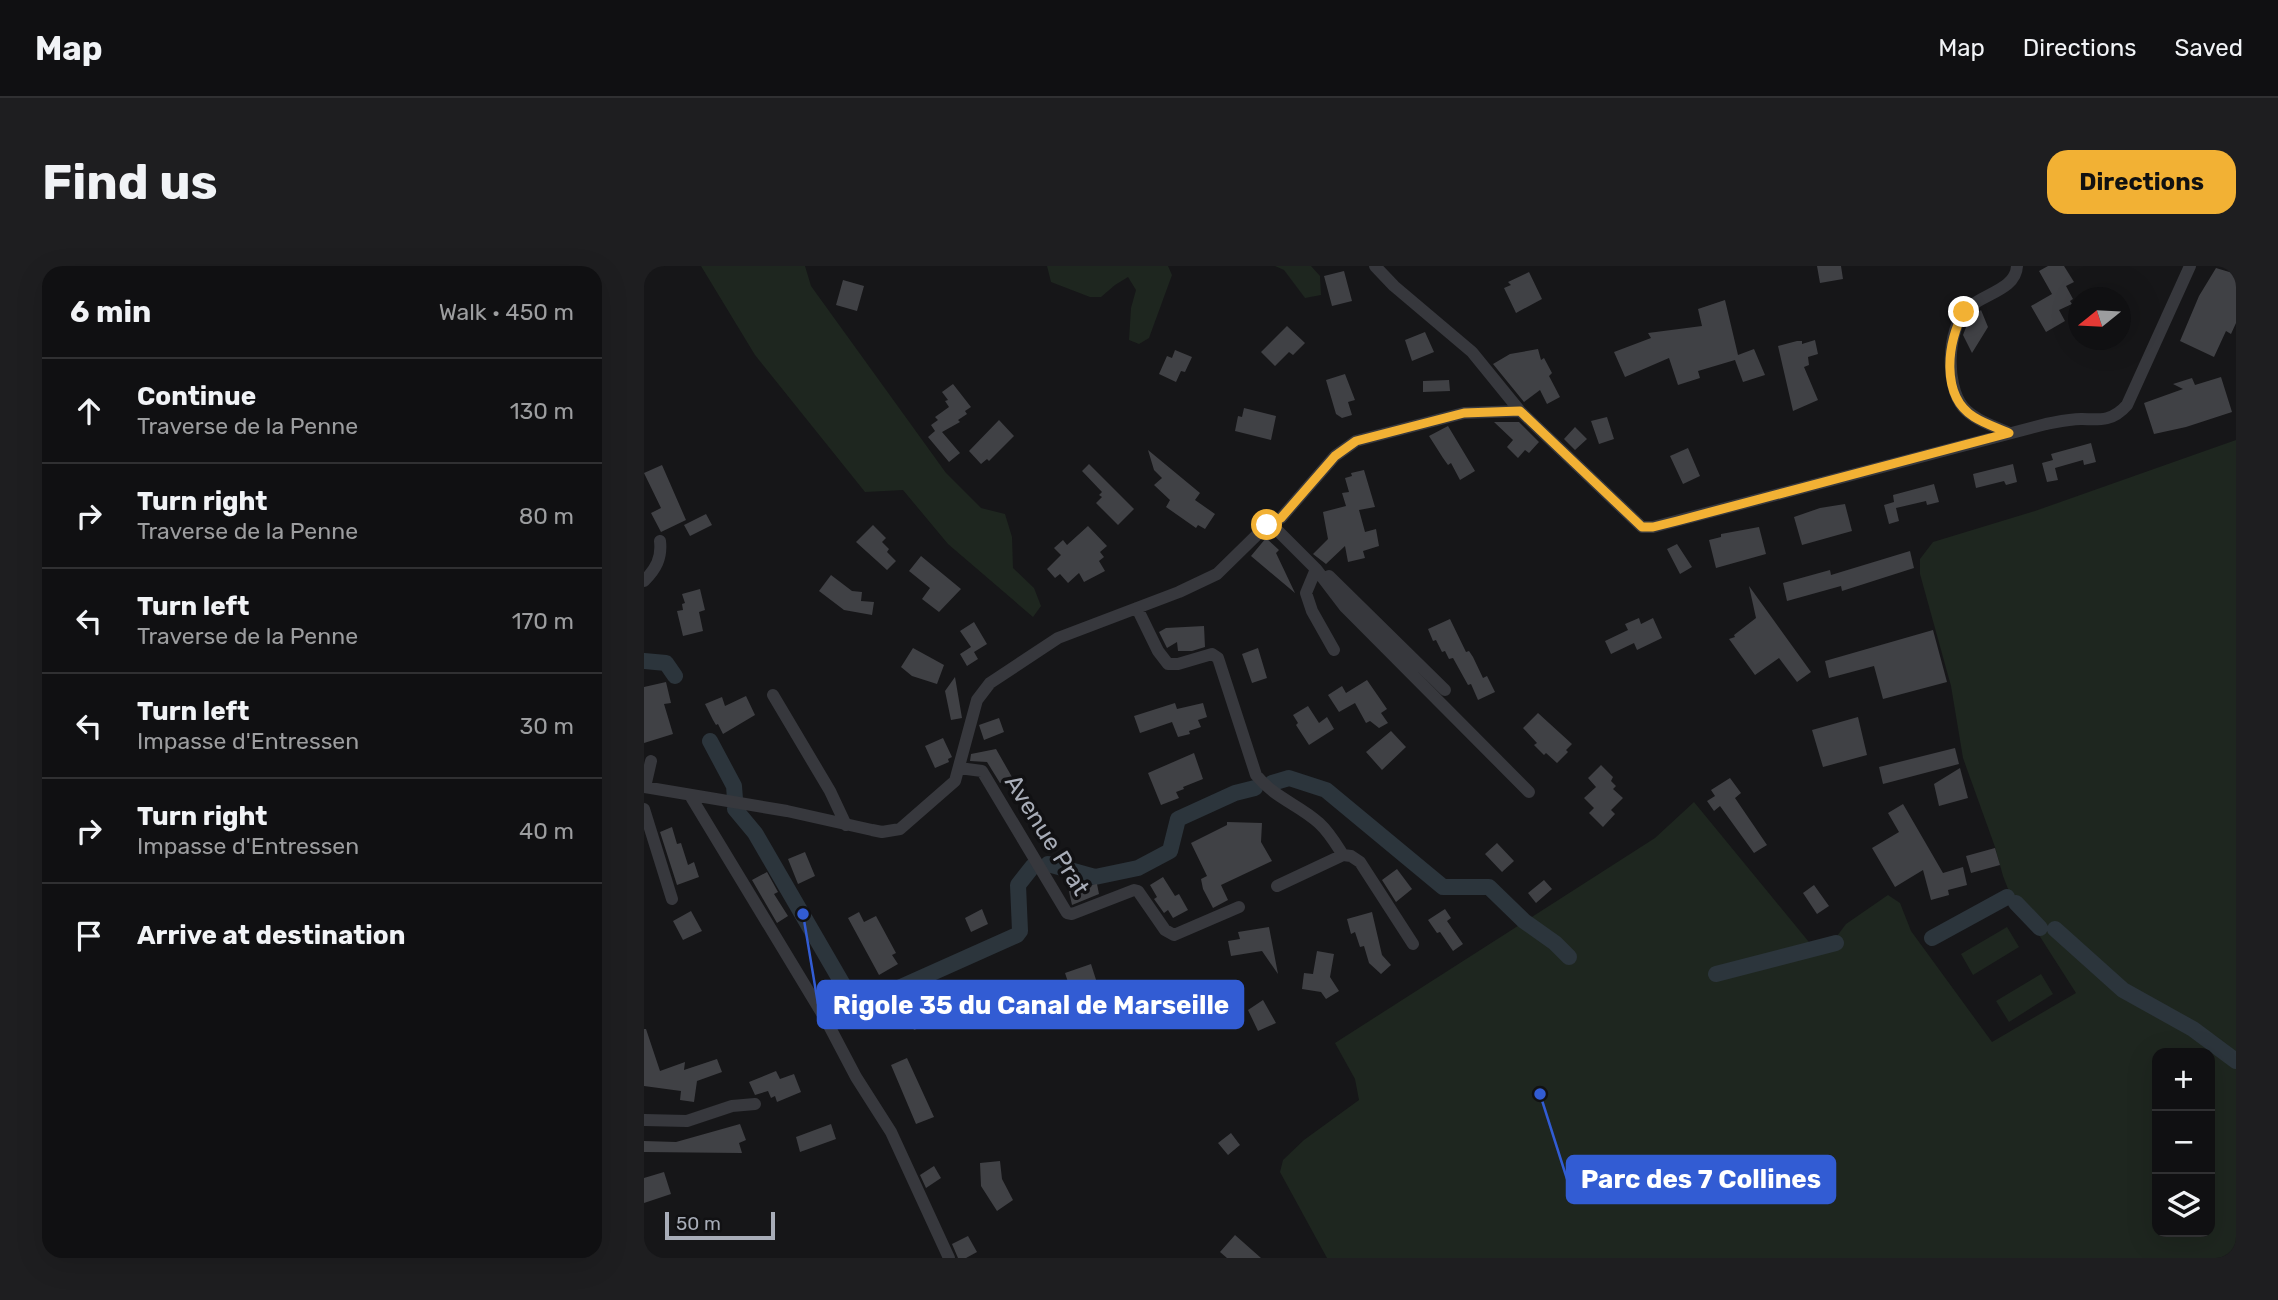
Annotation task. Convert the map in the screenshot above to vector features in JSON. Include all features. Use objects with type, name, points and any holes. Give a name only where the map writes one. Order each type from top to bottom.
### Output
[{"type":"street","points":[[1375,266],[1394,286],[1472,352],[1520,411],[1642,527],[1677,521],[2009,433],[2079,419],[2099,421],[2119,415],[2127,405],[2190,266]]},
{"type":"street","points":[[2009,433],[1973,417],[1962,407],[1956,396],[1950,366],[1958,322],[1964,312],[1977,301],[2011,282],[2016,276],[2017,266]]},
{"type":"street","points":[[651,761],[645,787],[691,797],[787,811],[882,832],[900,829],[955,781],[977,700],[990,683],[1058,638],[1179,592],[1217,574],[1270,523],[1281,518],[1335,456],[1356,441],[1464,413],[1520,411]]},
{"type":"street","points":[[1270,523],[1317,569],[1345,607],[1529,792]]},
{"type":"street","points":[[644,581],[662,553],[660,541]]},
{"type":"street","points":[[1317,569],[1306,593],[1312,611],[1334,650]]},
{"type":"street","points":[[1317,569],[1332,577],[1354,602],[1445,690]]},
{"type":"street","points":[[1137,607],[1158,651],[1168,664],[1178,664],[1212,654],[1217,658],[1256,775],[1268,790],[1318,821],[1343,855]]},
{"type":"street","points":[[772,695],[830,791],[846,825]]},
{"type":"street","name":"Avenue Prat","points":[[959,768],[982,771],[1067,913],[1072,914],[1134,890],[1138,891],[1164,930],[1174,935],[1239,907]]},
{"type":"street","points":[[691,797],[891,1132],[949,1258]]},
{"type":"street","points":[[644,809],[672,899]]},
{"type":"street","points":[[1277,886],[1343,855],[1351,856],[1360,862],[1413,944]]},
{"type":"street","points":[[644,1120],[687,1121],[732,1106],[755,1104]]},
{"type":"shaded area","points":[[701,266],[805,266],[811,286],[946,473],[981,508],[1005,514],[1012,537],[1013,568],[1034,588],[1041,606],[1033,617],[948,544],[903,490],[865,492],[755,355]]},
{"type":"shaded area","points":[[1047,266],[1168,266],[1172,275],[1149,338],[1139,344],[1129,340],[1131,308],[1136,290],[1128,277],[1101,297],[1090,297],[1051,282]]},
{"type":"shaded area","points":[[1275,266],[1311,266],[1320,276],[1321,295],[1305,298],[1284,270]]},
{"type":"shaded area","points":[[2236,440],[2236,1258],[1327,1258],[1280,1172],[1283,1160],[1304,1140],[1359,1100],[1355,1079],[1335,1043],[1655,838],[1694,802],[1813,947],[1828,948],[1846,924],[1888,895],[1900,903],[1911,931],[1992,1042],[2076,993],[2012,899],[1963,758],[1951,686],[1920,574],[1920,559],[1933,542],[2035,511]]},
{"type":"shaded area","points":[[2007,927],[2019,947],[1973,975],[1961,954]]},
{"type":"shaded area","points":[[2041,974],[2053,994],[2009,1022],[1996,1001]]},
{"type":"building","points":[[1817,266],[1841,266],[1843,279],[1820,283]]},
{"type":"building","points":[[2048,266],[2064,266],[2074,282],[2066,286],[2068,306],[2059,310],[2065,321],[2046,332],[2031,306],[2052,294],[2039,271]]},
{"type":"building","points":[[2216,268],[2236,274],[2236,323],[2231,334],[2226,331],[2214,357],[2180,341],[2199,296]]},
{"type":"building","points":[[1344,271],[1352,301],[1332,306],[1324,276]]},
{"type":"building","points":[[1529,272],[1542,299],[1516,313],[1504,288],[1511,285],[1508,282]]},
{"type":"building","points":[[843,280],[864,286],[857,311],[836,305]]},
{"type":"building","points":[[1725,300],[1738,355],[1754,349],[1765,375],[1743,382],[1735,360],[1698,371],[1700,378],[1678,385],[1669,358],[1625,377],[1614,352],[1651,338],[1648,333],[1702,326],[1698,309]]},
{"type":"building","points":[[1981,310],[1988,327],[1972,353],[1963,335],[1968,322]]},
{"type":"building","points":[[1287,326],[1305,343],[1293,355],[1289,352],[1275,366],[1261,352]]},
{"type":"building","points":[[1425,332],[1434,352],[1412,361],[1405,340]]},
{"type":"building","points":[[1815,340],[1818,354],[1808,357],[1809,365],[1804,367],[1818,400],[1793,411],[1778,346]]},
{"type":"building","points":[[1538,349],[1541,360],[1544,358],[1552,373],[1549,376],[1560,397],[1547,404],[1540,390],[1524,402],[1493,364],[1510,354]]},
{"type":"building","points":[[1175,350],[1192,357],[1185,372],[1181,371],[1176,382],[1159,374],[1167,356],[1172,358]]},
{"type":"building","points":[[1345,374],[1355,400],[1348,402],[1352,415],[1342,418],[1336,414],[1326,380]]},
{"type":"building","points":[[2221,377],[2232,412],[2154,434],[2144,403],[2183,389],[2173,384],[2192,378],[2195,385]]},
{"type":"building","points":[[1449,380],[1450,391],[1423,392],[1423,381]]},
{"type":"building","points":[[953,384],[971,407],[965,411],[967,414],[958,420],[960,422],[942,432],[960,453],[949,462],[928,437],[935,431],[931,425],[938,420],[935,417],[949,407],[942,392]]},
{"type":"building","points":[[1244,408],[1276,416],[1271,440],[1235,431],[1238,416],[1242,417]]},
{"type":"building","points":[[1607,417],[1614,439],[1599,444],[1591,421]]},
{"type":"building","points":[[999,420],[1014,436],[989,461],[987,459],[981,464],[969,451]]},
{"type":"building","points":[[1494,422],[1519,422],[1539,442],[1529,453],[1525,450],[1518,458],[1507,447],[1513,440]]},
{"type":"building","points":[[1448,426],[1475,471],[1460,480],[1451,463],[1448,465],[1429,436]]},
{"type":"building","points":[[1575,427],[1587,439],[1575,450],[1564,439]]},
{"type":"building","points":[[2091,443],[2096,462],[2084,465],[2083,460],[2055,468],[2058,480],[2047,482],[2042,463],[2053,460],[2051,454]]},
{"type":"building","points":[[1688,448],[1700,476],[1683,484],[1670,456]]},
{"type":"building","points":[[1148,450],[1200,493],[1195,500],[1215,514],[1205,529],[1198,525],[1196,528],[1166,507],[1170,500],[1154,485],[1162,478],[1154,470]]},
{"type":"building","points":[[1089,464],[1134,509],[1118,525],[1096,503],[1102,497],[1099,495],[1102,492],[1082,471]]},
{"type":"building","points":[[2013,464],[2017,482],[2006,485],[2004,481],[1976,488],[1973,474]]},
{"type":"building","points":[[662,465],[686,520],[661,532],[651,513],[661,508],[644,473]]},
{"type":"building","points":[[1364,470],[1375,507],[1359,510],[1365,532],[1376,529],[1379,546],[1363,551],[1365,558],[1348,562],[1345,546],[1326,564],[1313,554],[1328,539],[1323,512],[1346,506],[1342,493],[1349,492],[1345,478],[1352,476],[1351,473]]},
{"type":"building","points":[[1934,484],[1939,502],[1927,505],[1926,501],[1896,508],[1899,521],[1889,524],[1884,505],[1894,502],[1893,495]]},
{"type":"building","points":[[1845,504],[1852,531],[1802,545],[1794,517],[1820,508]]},
{"type":"building","points":[[706,514],[712,525],[690,536],[684,525]]},
{"type":"building","points":[[873,525],[886,538],[882,542],[896,561],[887,570],[856,542]]},
{"type":"building","points":[[1088,526],[1107,546],[1100,552],[1104,557],[1099,561],[1105,571],[1084,582],[1079,573],[1068,583],[1060,574],[1055,578],[1047,569],[1061,555],[1054,548],[1063,540],[1067,545]]},
{"type":"building","points":[[1759,527],[1766,554],[1716,568],[1709,540],[1721,537],[1721,534]]},
{"type":"building","points":[[1266,538],[1279,550],[1276,553],[1295,593],[1251,556]]},
{"type":"building","points":[[1677,544],[1692,567],[1680,574],[1667,549]]},
{"type":"building","points":[[1910,551],[1914,568],[1842,591],[1841,586],[1787,601],[1783,583],[1830,570],[1831,575]]},
{"type":"building","points":[[921,556],[961,589],[939,612],[922,599],[930,588],[909,571]]},
{"type":"building","points":[[831,575],[852,591],[862,592],[861,601],[874,602],[872,615],[844,610],[819,591]]},
{"type":"building","points":[[1749,586],[1811,672],[1797,682],[1779,658],[1755,675],[1729,639],[1735,637],[1734,635],[1756,618]]},
{"type":"building","points":[[700,589],[705,610],[699,612],[703,631],[683,636],[677,611],[683,610],[682,604],[685,603],[682,594]]},
{"type":"building","points":[[1639,618],[1641,624],[1653,618],[1662,638],[1637,650],[1634,643],[1611,654],[1605,641],[1628,630],[1625,624]]},
{"type":"building","points":[[1450,619],[1466,652],[1469,651],[1483,678],[1487,676],[1495,692],[1478,700],[1471,684],[1468,685],[1453,658],[1449,659],[1436,640],[1433,641],[1428,629]]},
{"type":"building","points":[[974,622],[987,644],[974,652],[978,659],[967,666],[960,654],[971,647],[960,631]]},
{"type":"building","points":[[1204,626],[1205,647],[1192,651],[1178,651],[1177,642],[1167,648],[1159,632],[1166,628]]},
{"type":"building","points":[[1933,630],[1947,682],[1883,699],[1874,666],[1829,678],[1825,661]]},
{"type":"building","points":[[913,648],[944,665],[937,684],[912,676],[901,667]]},
{"type":"building","points":[[1258,648],[1267,678],[1252,683],[1242,654]]},
{"type":"building","points":[[955,677],[962,718],[951,720],[945,691]]},
{"type":"building","points":[[1367,680],[1387,709],[1381,713],[1388,723],[1379,728],[1370,721],[1366,723],[1355,703],[1339,712],[1328,695],[1342,686],[1346,693]]},
{"type":"building","points":[[666,682],[671,703],[664,704],[673,734],[644,743],[644,687]]},
{"type":"building","points":[[746,696],[755,715],[723,734],[705,704],[722,697],[725,706]]},
{"type":"building","points":[[1175,703],[1177,709],[1203,703],[1207,717],[1198,720],[1201,727],[1178,737],[1172,722],[1140,733],[1134,716]]},
{"type":"building","points":[[1308,706],[1319,723],[1327,717],[1334,729],[1309,745],[1293,715]]},
{"type":"building","points":[[1538,713],[1572,744],[1557,763],[1534,745],[1537,743],[1523,728]]},
{"type":"building","points":[[1858,717],[1867,755],[1823,767],[1812,730]]},
{"type":"building","points":[[999,718],[1004,732],[984,740],[979,725]]},
{"type":"building","points":[[1391,731],[1406,747],[1382,770],[1366,752]]},
{"type":"building","points":[[943,738],[952,757],[948,759],[949,762],[935,768],[925,746]]},
{"type":"building","points":[[1955,748],[1959,764],[1883,784],[1879,767]]},
{"type":"building","points":[[996,749],[1012,777],[1000,783],[987,762],[970,761],[971,754]]},
{"type":"building","points":[[1194,753],[1203,779],[1183,787],[1184,789],[1176,792],[1179,798],[1161,805],[1148,773]]},
{"type":"building","points":[[1601,765],[1613,777],[1611,781],[1616,786],[1613,789],[1623,798],[1611,810],[1615,814],[1603,827],[1589,813],[1594,808],[1584,798],[1596,787],[1588,778]]},
{"type":"building","points":[[1960,768],[1968,798],[1939,806],[1934,784]]},
{"type":"building","points":[[1730,778],[1741,793],[1735,798],[1767,845],[1754,853],[1720,806],[1714,811],[1707,801],[1715,796],[1711,790]]},
{"type":"building","points":[[1903,804],[1943,873],[1963,867],[1967,885],[1948,890],[1949,895],[1931,900],[1923,870],[1895,887],[1872,848],[1899,832],[1888,813]]},
{"type":"building","points":[[1227,822],[1262,823],[1261,842],[1272,861],[1221,885],[1228,900],[1213,908],[1201,879],[1207,876],[1191,843],[1227,825]]},
{"type":"building","points":[[672,827],[688,865],[694,862],[699,877],[677,885],[660,832]]},
{"type":"building","points":[[1497,843],[1514,861],[1502,872],[1485,854]]},
{"type":"building","points":[[1995,848],[2000,865],[1971,873],[1966,856]]},
{"type":"building","points":[[805,852],[815,876],[798,884],[788,859]]},
{"type":"building","points":[[1397,869],[1412,889],[1396,902],[1382,880]]},
{"type":"building","points":[[767,872],[778,892],[774,894],[788,916],[777,923],[752,880]]},
{"type":"building","points":[[1163,877],[1175,896],[1179,894],[1188,910],[1173,918],[1168,910],[1164,913],[1154,899],[1157,897],[1150,885]]},
{"type":"building","points":[[1544,880],[1552,889],[1536,903],[1528,893]]},
{"type":"building","points":[[1084,884],[1084,887],[1097,884],[1099,894],[1072,905],[1068,887]]},
{"type":"building","points":[[1814,885],[1829,906],[1817,914],[1803,893]]},
{"type":"building","points":[[982,909],[988,924],[971,932],[965,918]]},
{"type":"building","points":[[1445,909],[1451,918],[1447,921],[1463,944],[1453,951],[1428,920]]},
{"type":"building","points":[[691,911],[702,931],[683,940],[673,921]]},
{"type":"building","points":[[859,912],[864,922],[876,916],[896,953],[892,955],[898,964],[879,975],[848,918]]},
{"type":"building","points":[[1372,912],[1382,955],[1391,965],[1381,974],[1369,963],[1364,946],[1360,947],[1355,932],[1351,934],[1347,919]]},
{"type":"building","points":[[1269,927],[1278,974],[1262,951],[1231,956],[1228,941],[1240,939],[1238,932]]},
{"type":"building","points":[[1317,951],[1334,954],[1330,977],[1339,991],[1326,999],[1321,992],[1302,989],[1304,973],[1313,974]]},
{"type":"building","points":[[1091,964],[1105,1008],[1094,1012],[1091,1005],[1086,1007],[1081,994],[1073,997],[1065,973]]},
{"type":"building","points":[[917,988],[930,1024],[914,1030],[899,996]]},
{"type":"building","points":[[1263,1000],[1276,1023],[1258,1031],[1248,1010]]},
{"type":"building","points":[[644,1029],[660,1071],[685,1062],[684,1070],[717,1059],[722,1072],[697,1081],[694,1102],[680,1100],[681,1091],[644,1086]]},
{"type":"building","points":[[907,1058],[934,1117],[916,1124],[891,1065]]},
{"type":"building","points":[[776,1071],[780,1079],[794,1074],[801,1092],[777,1102],[775,1096],[771,1098],[768,1091],[755,1095],[749,1082]]},
{"type":"building","points":[[740,1124],[746,1140],[739,1143],[742,1153],[644,1152],[644,1141],[676,1142]]},
{"type":"building","points":[[831,1124],[836,1139],[800,1152],[796,1137]]},
{"type":"building","points":[[1231,1133],[1240,1145],[1228,1155],[1218,1143]]},
{"type":"building","points":[[1000,1161],[1002,1179],[1013,1200],[997,1211],[981,1186],[980,1163]]},
{"type":"building","points":[[934,1166],[941,1178],[926,1188],[920,1175]]},
{"type":"building","points":[[664,1172],[671,1194],[644,1203],[644,1178]]},
{"type":"building","points":[[1235,1235],[1261,1258],[1227,1258],[1220,1252]]},
{"type":"building","points":[[968,1236],[977,1252],[966,1258],[958,1258],[952,1244]]},
{"type":"waterway","points":[[644,661],[666,663],[675,676]]},
{"type":"waterway","points":[[710,741],[734,786],[735,799]]},
{"type":"waterway","points":[[1272,783],[1289,778],[1326,790],[1443,887],[1489,887],[1524,921],[1555,943],[1569,957]]},
{"type":"waterway","points":[[1048,864],[1095,877],[1138,868],[1170,851],[1178,819],[1235,793],[1255,788]]},
{"type":"waterway","points":[[735,809],[755,833],[856,1007],[1017,935],[1020,931],[1018,885],[1033,866]]},
{"type":"waterway","points":[[1932,938],[2007,897]]},
{"type":"waterway","points":[[2016,903],[2040,928]]},
{"type":"waterway","points":[[2055,929],[2123,990],[2193,1029],[2236,1061]]},
{"type":"waterway","points":[[1716,974],[1836,943]]},
{"type":"place","name":"Rigole 35 du Canal de Marseille","points":[[803,914]]},
{"type":"place","name":"Parc des 7 Collines","points":[[1540,1094]]},
{"type":"route","points":[[1267,525],[1281,518],[1335,456],[1356,441],[1464,413],[1520,411],[1642,527],[1677,521],[2009,433],[1973,417],[1962,407],[1956,396],[1950,366],[1951,354],[1958,322],[1964,312]]}]
